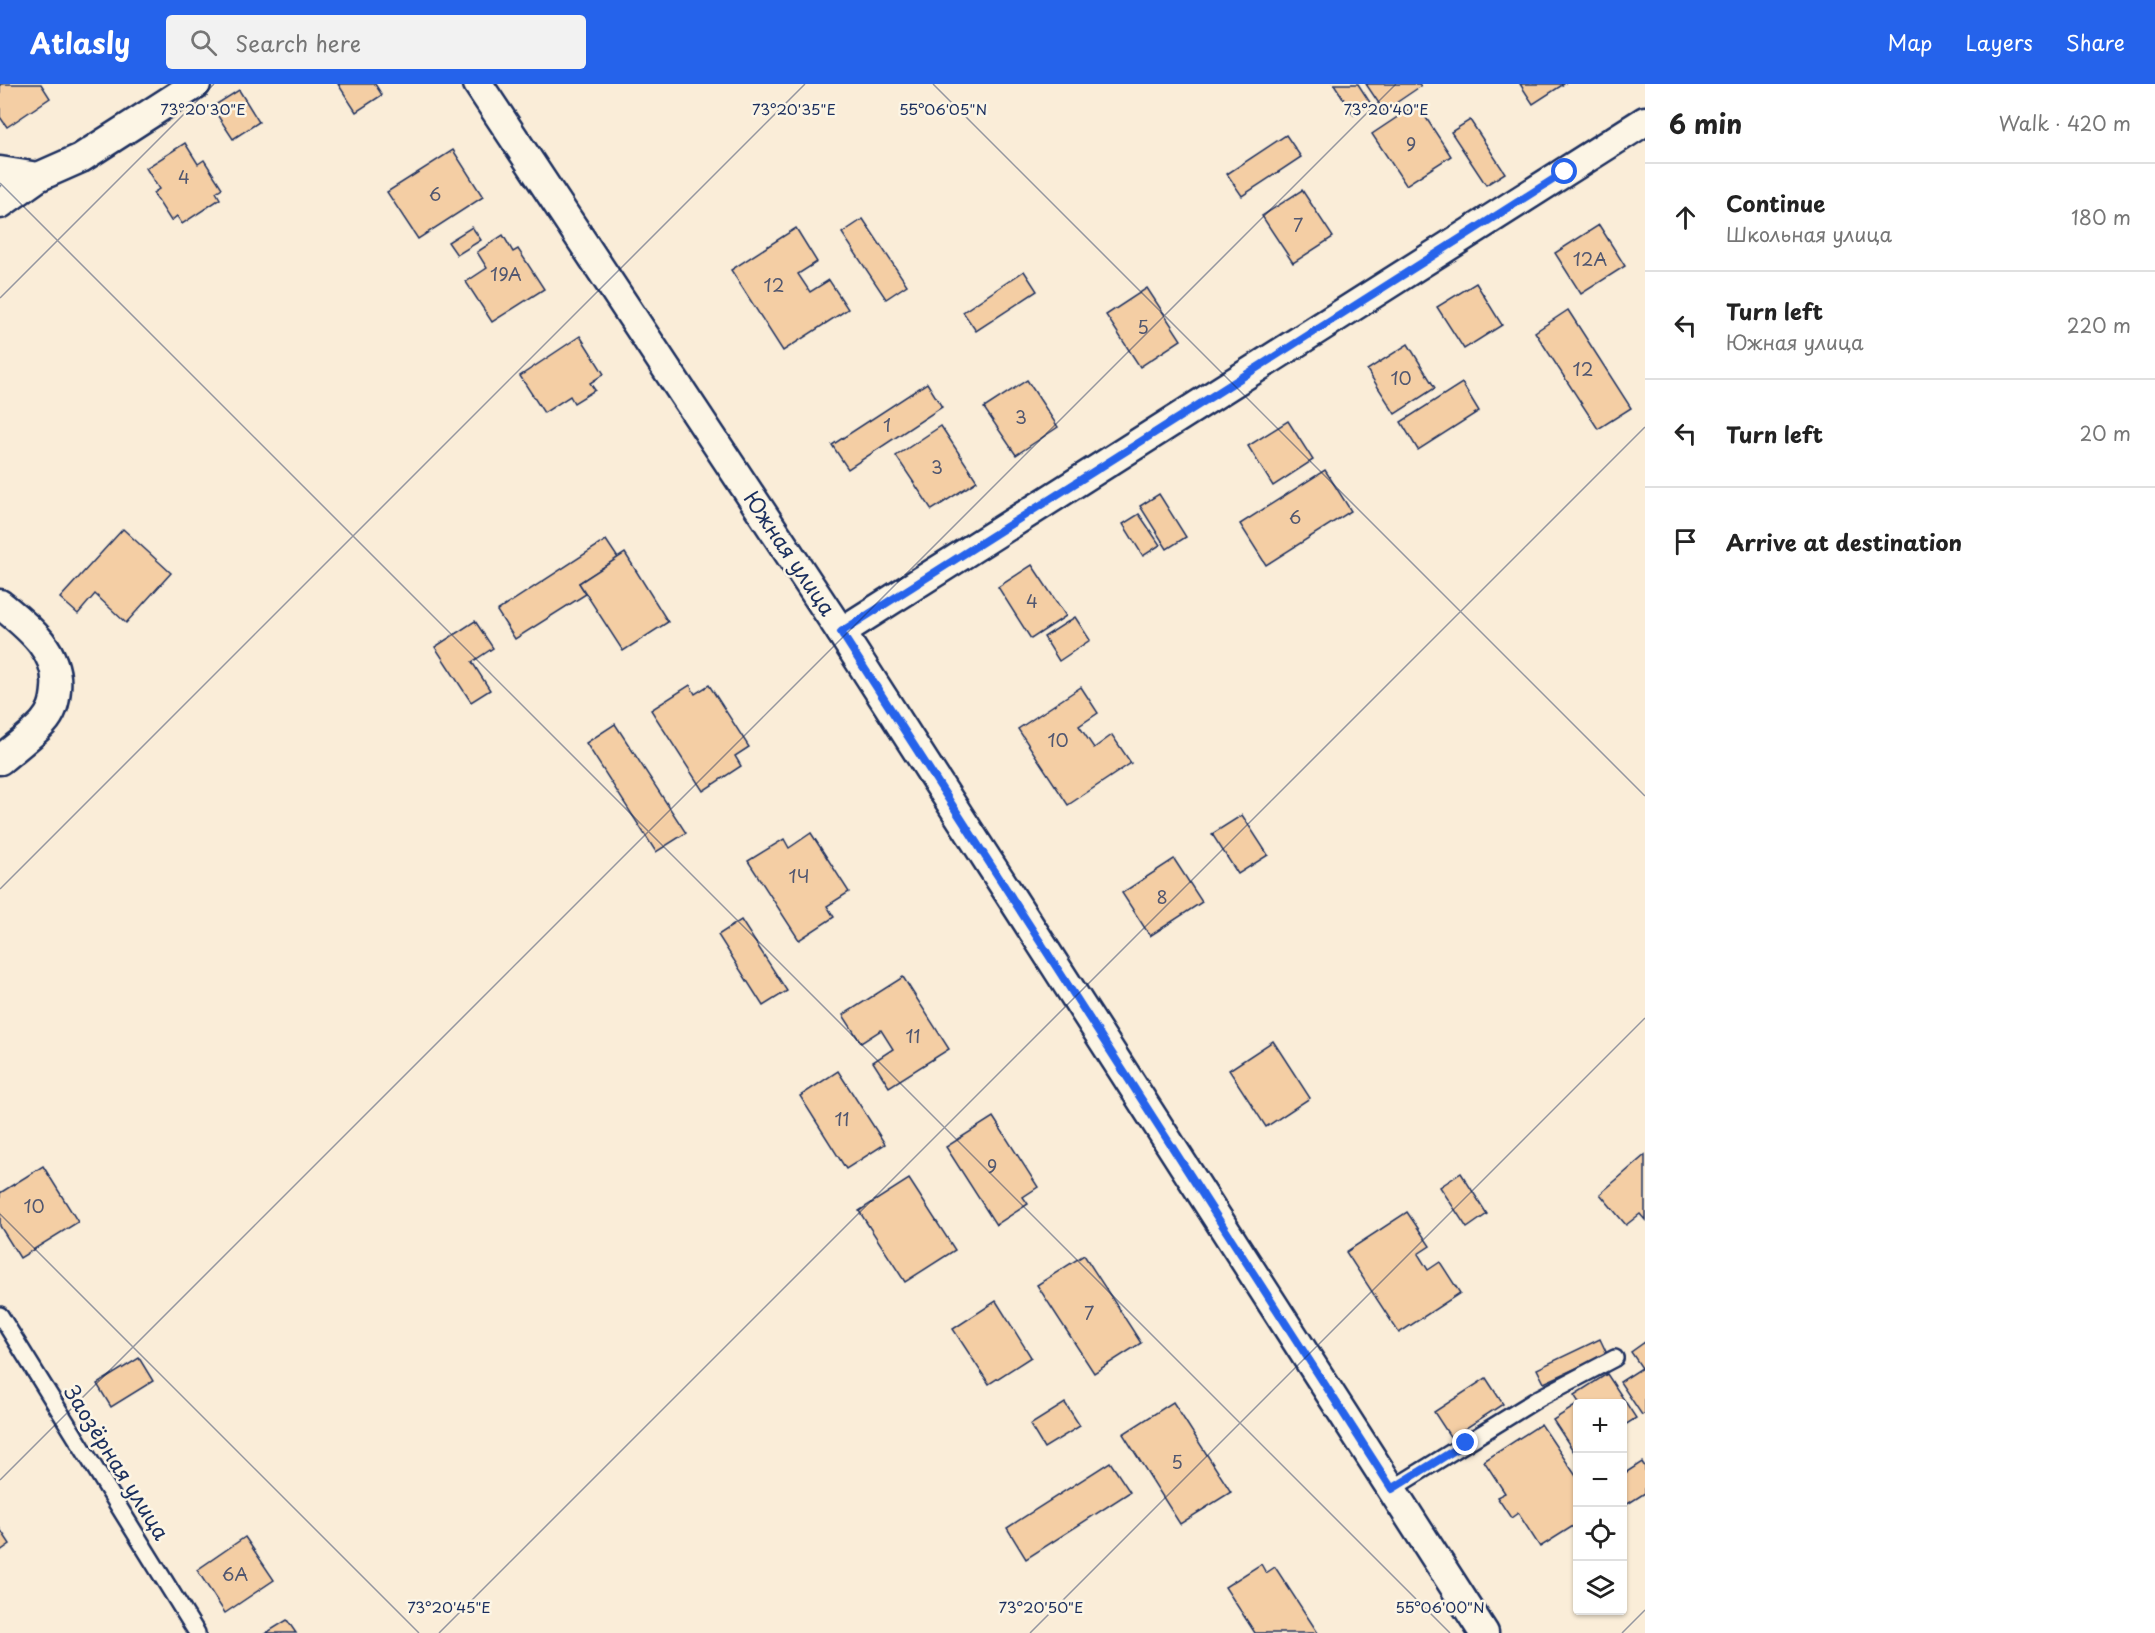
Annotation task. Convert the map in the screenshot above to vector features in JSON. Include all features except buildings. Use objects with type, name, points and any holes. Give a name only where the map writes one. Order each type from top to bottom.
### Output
[{"type":"street","points":[[0,204],[38,177],[81,158],[196,84]]},
{"type":"street","name":"Южная улица","points":[[478,84],[841,632],[1484,1633]]},
{"type":"street","points":[[841,632],[1645,121]]},
{"type":"street","points":[[0,171],[38,177]]},
{"type":"street","points":[[0,604],[24,624],[47,649],[57,670],[57,686],[55,706],[43,723],[0,760]]},
{"type":"lane","name":"Заозёрная улица","points":[[0,1315],[197,1633]]},
{"type":"lane","points":[[1392,1489],[1539,1398],[1616,1359]]},
{"type":"route","points":[[1466,1443],[1392,1489],[841,632],[1565,172]]}]
